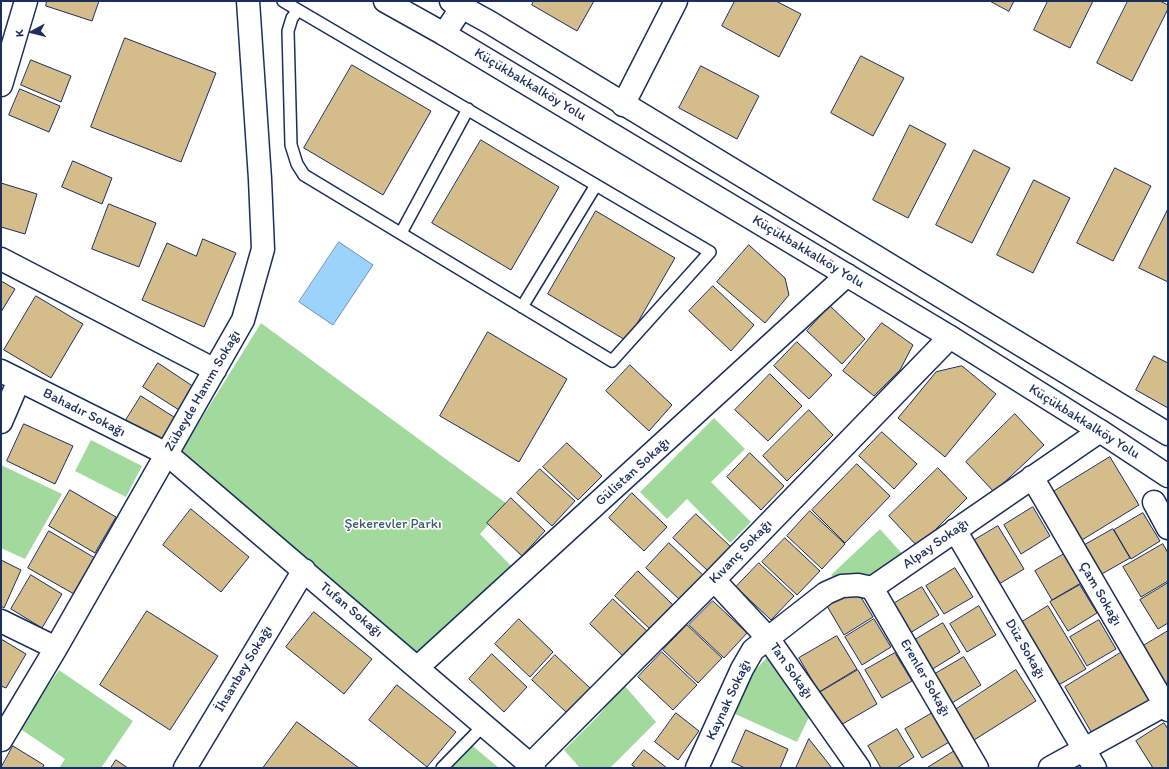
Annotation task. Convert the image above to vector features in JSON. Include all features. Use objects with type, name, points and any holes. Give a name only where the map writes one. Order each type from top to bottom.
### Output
[{"type":"street","points":[[1,85],[26,1]]},
{"type":"street","name":"Zübeyde Hanım Sokağı","points":[[1,740],[56,648],[243,320],[262,249],[260,179],[248,1]]},
{"type":"street","name":"Küçükbakkalköy Yolu","points":[[385,1],[444,34],[950,337],[1100,431],[1168,476]]},
{"type":"street","points":[[624,105],[676,1]]},
{"type":"street","points":[[444,34],[460,3],[624,105],[1168,434]]},
{"type":"street","points":[[1,258],[215,370]]},
{"type":"street","name":"Gülistan Sokağı","points":[[418,667],[847,275]]},
{"type":"street","name":"Kıvanç Sokağı","points":[[532,766],[950,337]]},
{"type":"street","points":[[1,422],[10,375]]},
{"type":"street","name":"Bahadır Sokağı","points":[[10,375],[167,454]]},
{"type":"street","name":"Alpay Sokağı","points":[[872,588],[1100,431]]},
{"type":"street","name":"Tufan Sokağı","points":[[167,454],[532,766]]},
{"type":"street","name":"Çam Sokağı","points":[[1032,478],[1167,706]]},
{"type":"street","points":[[1154,502],[1168,528]]},
{"type":"street","name":"Düz Sokağı","points":[[956,530],[1095,768]]},
{"type":"street","name":"İhsanbey Sokağı","points":[[185,768],[304,570]]},
{"type":"street","name":"Tan Sokağı","points":[[714,580],[767,637],[859,768]]},
{"type":"street","points":[[767,637],[826,593],[842,586],[858,585],[872,588]]},
{"type":"street","name":"Erenler Sokağı","points":[[872,588],[977,768]]},
{"type":"street","points":[[1,621],[56,648]]},
{"type":"street","name":"Kaynak Sokağı","points":[[697,768],[742,669],[753,650],[767,637]]},
{"type":"street","points":[[1050,768],[1167,706]]},
{"type":"lane","points":[[283,1],[710,252],[612,361],[304,175],[297,164],[291,145],[288,31],[292,18],[298,10]]},
{"type":"lane","points":[[400,233],[468,109]]},
{"type":"lane","points":[[522,307],[596,185]]},
{"type":"lane","points":[[442,768],[484,725]]},
{"type":"green space","name":"Şekerevler Parkı","points":[[261,323],[507,504],[480,534],[513,568],[419,656],[180,453]]},
{"type":"green space","points":[[714,418],[745,449],[711,482],[751,522],[730,543],[687,499],[667,519],[640,492]]},
{"type":"green space","points":[[91,440],[142,466],[126,497],[75,471]]},
{"type":"green space","points":[[1,465],[62,494],[25,559],[1,548]]},
{"type":"green space","points":[[880,529],[904,556],[876,575],[836,579],[831,575]]},
{"type":"green space","points":[[770,655],[810,715],[797,742],[733,713],[748,681],[757,668]]},
{"type":"green space","points":[[59,670],[133,721],[101,768],[59,768],[65,759],[19,728]]},
{"type":"green space","points":[[624,685],[656,722],[610,768],[580,768],[564,750],[598,716]]},
{"type":"green space","points":[[462,737],[499,768],[435,768]]},
{"type":"water","points":[[339,242],[373,265],[333,325],[299,302]]},
{"type":"building","points":[[47,1],[99,1],[92,21],[46,6]]},
{"type":"building","points":[[534,1],[594,1],[577,31],[532,5]]},
{"type":"building","points":[[735,1],[776,1],[801,14],[779,57],[722,26]]},
{"type":"building","points":[[990,1],[1014,1],[1009,11]]},
{"type":"building","points":[[1048,1],[1093,1],[1070,48],[1034,30]]},
{"type":"building","points":[[1128,1],[1160,1],[1168,5],[1168,9],[1132,81],[1097,63]]},
{"type":"building","points":[[125,38],[216,73],[181,162],[91,127]]},
{"type":"building","points":[[861,56],[904,78],[873,136],[831,113]]},
{"type":"building","points":[[31,60],[71,76],[61,102],[21,85]]},
{"type":"building","points":[[352,65],[431,111],[383,195],[304,148]]},
{"type":"building","points":[[701,66],[759,96],[737,139],[679,108]]},
{"type":"building","points":[[20,89],[60,106],[49,132],[9,115]]},
{"type":"building","points":[[910,125],[946,144],[908,218],[873,200]]},
{"type":"building","points":[[481,140],[559,187],[511,270],[432,223]]},
{"type":"building","points":[[974,150],[1010,168],[972,243],[936,225]]},
{"type":"building","points":[[73,161],[112,178],[102,204],[62,187]]},
{"type":"building","points":[[1115,168],[1151,186],[1113,261],[1077,243]]},
{"type":"building","points":[[1034,180],[1070,198],[1033,273],[997,255]]},
{"type":"building","points":[[1,183],[37,194],[25,234],[1,227]]},
{"type":"building","points":[[109,204],[156,223],[139,267],[92,249]]},
{"type":"building","points":[[1168,209],[1168,282],[1139,268]]},
{"type":"building","points":[[596,211],[675,258],[627,341],[548,294]]},
{"type":"building","points":[[203,239],[236,253],[204,327],[142,300],[167,243],[196,256]]},
{"type":"building","points":[[749,245],[785,278],[789,295],[765,323],[717,282]]},
{"type":"building","points":[[1,281],[15,289],[1,312]]},
{"type":"building","points":[[713,286],[754,325],[731,351],[689,311]]},
{"type":"building","points":[[36,296],[83,324],[51,378],[4,350]]},
{"type":"building","points":[[830,306],[865,339],[842,364],[807,331]]},
{"type":"building","points":[[882,323],[913,345],[900,370],[874,396],[843,371]]},
{"type":"building","points":[[488,332],[567,379],[519,462],[440,416]]},
{"type":"building","points":[[797,342],[832,375],[809,399],[774,366]]},
{"type":"building","points":[[1154,356],[1168,363],[1168,408],[1136,390]]},
{"type":"building","points":[[158,363],[194,387],[179,410],[143,387]]},
{"type":"building","points":[[630,365],[672,405],[649,431],[606,391]]},
{"type":"building","points":[[962,366],[996,394],[945,457],[898,418],[936,372]]},
{"type":"building","points":[[770,374],[802,406],[768,441],[735,410]]},
{"type":"building","points":[[141,396],[177,419],[162,443],[126,420]]},
{"type":"building","points":[[809,410],[833,435],[787,481],[763,456]]},
{"type":"building","points":[[1015,414],[1044,445],[994,492],[966,462]]},
{"type":"building","points":[[24,424],[73,446],[55,484],[7,461]]},
{"type":"building","points":[[882,432],[917,464],[894,489],[859,456]]},
{"type":"building","points":[[567,443],[602,476],[578,500],[543,467]]},
{"type":"building","points":[[750,453],[784,486],[761,510],[727,477]]},
{"type":"building","points":[[1110,457],[1139,505],[1082,540],[1053,492]]},
{"type":"building","points":[[857,464],[890,496],[845,543],[812,510]]},
{"type":"building","points":[[938,468],[967,498],[918,547],[889,516]]},
{"type":"building","points":[[540,469],[575,501],[552,526],[517,493]]},
{"type":"building","points":[[70,490],[116,517],[95,553],[49,526]]},
{"type":"building","points":[[632,493],[667,527],[644,551],[609,518]]},
{"type":"building","points":[[511,498],[545,531],[522,556],[487,523]]},
{"type":"building","points":[[1033,507],[1050,536],[1021,554],[1004,525]]},
{"type":"building","points":[[191,509],[249,557],[221,592],[163,545]]},
{"type":"building","points":[[810,511],[845,544],[822,569],[787,536]]},
{"type":"building","points":[[1143,513],[1160,541],[1131,559],[1114,530]]},
{"type":"building","points":[[696,514],[731,547],[708,571],[673,538]]},
{"type":"building","points":[[998,526],[1024,569],[994,587],[968,544]]},
{"type":"building","points":[[1113,529],[1130,558],[1100,575],[1083,546]]},
{"type":"building","points":[[49,531],[95,558],[74,594],[28,568]]},
{"type":"building","points":[[785,538],[820,571],[797,595],[762,562]]},
{"type":"building","points":[[669,543],[704,576],[681,601],[646,568]]},
{"type":"building","points":[[1163,544],[1168,553],[1168,581],[1141,597],[1123,567]]},
{"type":"building","points":[[1064,554],[1081,583],[1052,600],[1035,571]]},
{"type":"building","points":[[1,560],[21,570],[4,608],[1,606]]},
{"type":"building","points":[[759,563],[794,596],[771,620],[736,587]]},
{"type":"building","points":[[955,568],[973,597],[944,614],[926,586]]},
{"type":"building","points":[[638,571],[673,605],[650,629],[615,596]]},
{"type":"building","points":[[31,575],[62,594],[42,628],[11,609]]},
{"type":"building","points":[[1168,583],[1168,623],[1158,629],[1140,600]]},
{"type":"building","points":[[1080,585],[1097,613],[1068,631],[1050,602]]},
{"type":"building","points":[[922,587],[939,615],[910,633],[893,604]]},
{"type":"building","points":[[856,589],[873,617],[844,635],[827,606]]},
{"type":"building","points":[[613,599],[648,632],[624,657],[590,624]]},
{"type":"building","points":[[713,601],[747,633],[724,658],[689,625]]},
{"type":"building","points":[[979,606],[996,635],[967,652],[950,624]]},
{"type":"building","points":[[1048,606],[1086,669],[1055,687],[1017,625]]},
{"type":"building","points":[[147,611],[218,656],[170,730],[100,685]]},
{"type":"building","points":[[314,612],[372,659],[344,694],[286,647]]},
{"type":"building","points":[[519,619],[553,652],[530,677],[495,644]]},
{"type":"building","points":[[874,619],[891,647],[862,665],[845,637]]},
{"type":"building","points":[[1099,620],[1116,649],[1087,666],[1070,637]]},
{"type":"building","points":[[943,623],[960,652],[931,670],[913,641]]},
{"type":"building","points":[[687,625],[722,658],[698,683],[663,650]]},
{"type":"building","points":[[1168,631],[1168,688],[1143,646]]},
{"type":"building","points":[[837,636],[857,669],[819,692],[799,658]]},
{"type":"building","points":[[1,639],[26,654],[6,688],[1,686]]},
{"type":"building","points":[[662,652],[697,685],[673,710],[638,677]]},
{"type":"building","points":[[1122,652],[1151,701],[1093,735],[1065,687]]},
{"type":"building","points":[[895,653],[912,681],[882,698],[865,670]]},
{"type":"building","points":[[492,654],[527,687],[504,712],[469,679]]},
{"type":"building","points":[[555,655],[590,688],[567,713],[532,680]]},
{"type":"building","points":[[964,657],[981,685],[952,703],[935,674]]},
{"type":"building","points":[[858,670],[877,704],[839,726],[819,693]]},
{"type":"building","points":[[1016,670],[1036,701],[974,740],[955,710]]},
{"type":"building","points":[[397,685],[456,732],[427,767],[369,720]]},
{"type":"building","points":[[934,712],[951,741],[922,758],[905,729]]},
{"type":"building","points":[[676,713],[699,731],[678,760],[655,742]]},
{"type":"building","points":[[297,722],[359,768],[263,768]]},
{"type":"building","points":[[1164,723],[1168,729],[1168,768],[1153,768],[1136,741]]},
{"type":"building","points":[[897,729],[914,757],[897,768],[881,768],[868,746]]},
{"type":"building","points":[[746,730],[788,749],[780,768],[745,768],[732,762]]},
{"type":"building","points":[[809,739],[832,768],[796,768]]},
{"type":"building","points":[[13,746],[44,765],[42,768],[1,768]]},
{"type":"building","points":[[644,750],[667,768],[636,768],[632,765]]},
{"type":"building","points":[[956,750],[968,768],[927,768]]},
{"type":"building","points":[[116,760],[128,768],[111,768]]}]
